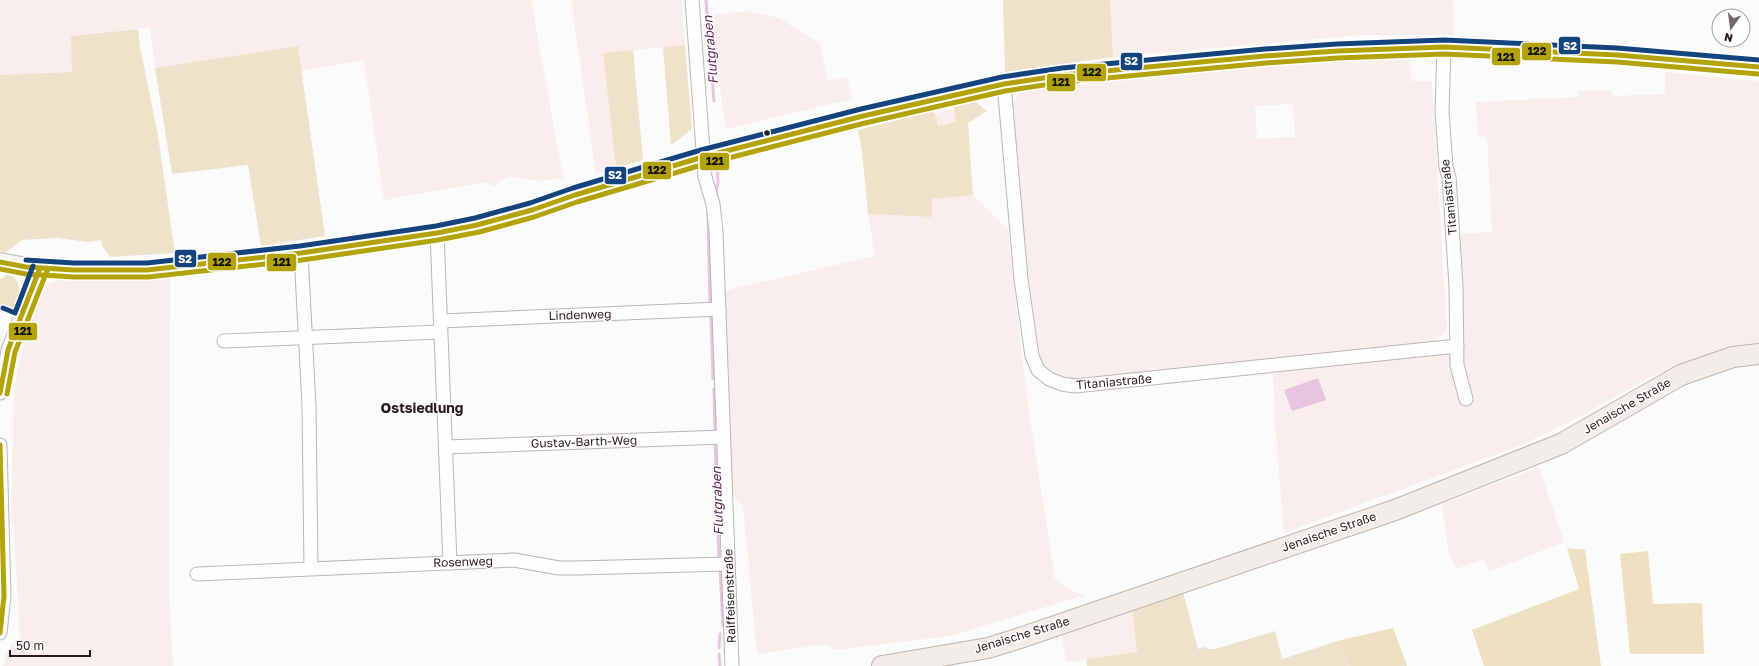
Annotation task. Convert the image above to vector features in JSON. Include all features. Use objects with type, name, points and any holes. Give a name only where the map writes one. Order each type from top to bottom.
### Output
[{"type":"main road","name":"Jenaische Straße","points":[[882,666],[988,648],[1018,640],[1395,510],[1561,444],[1681,375],[1733,357],[1759,354]]},
{"type":"street","name":"Raiffeisenstraße","points":[[692,0],[705,177],[713,204],[716,231],[732,666]]},
{"type":"street","points":[[0,262],[40,268],[96,271],[147,270],[301,254],[438,233],[477,225],[532,210],[576,195],[703,157],[863,116],[1004,84],[1063,75],[1214,60],[1337,51],[1444,47],[1562,52],[1672,59],[1759,67]]},
{"type":"street","name":"Titaniastraße","points":[[1444,47],[1442,112],[1446,167],[1449,177],[1456,286],[1457,365],[1466,399]]},
{"type":"street","name":"Titaniastraße","points":[[1004,84],[1021,279],[1032,356],[1038,370],[1049,379],[1062,384],[1075,386],[1457,346]]},
{"type":"street","points":[[438,233],[440,326],[450,563]]},
{"type":"street","points":[[301,254],[309,406],[311,568]]},
{"type":"street","points":[[0,393],[8,350],[40,268]]},
{"type":"street","name":"Lindenweg","points":[[224,341],[719,309]]},
{"type":"street","name":"Gustav-Barth-Weg","points":[[446,447],[723,437]]},
{"type":"street","points":[[0,445],[4,596],[0,634]]},
{"type":"street","name":"Rosenweg","points":[[197,574],[514,560],[559,568],[728,564]]},
{"type":"shaded area","points":[[0,0],[531,0],[563,178],[536,181],[508,176],[494,186],[487,182],[384,200],[364,60],[302,71],[298,46],[155,68],[150,27],[71,36],[73,72],[0,75]]},
{"type":"shaded area","points":[[571,0],[682,0],[685,45],[603,53],[616,168],[596,174]]},
{"type":"shaded area","points":[[1003,0],[1110,0],[1113,57],[1005,72]]},
{"type":"shaded area","points":[[1110,0],[1453,0],[1454,35],[1362,35],[1113,57]]},
{"type":"shaded area","points":[[747,11],[779,18],[820,44],[828,81],[847,77],[852,99],[726,129],[709,15]]},
{"type":"shaded area","points":[[138,29],[140,47],[158,136],[175,253],[110,257],[102,246],[101,240],[89,242],[57,238],[22,240],[6,252],[0,251],[0,75],[72,72],[71,36]]},
{"type":"shaded area","points":[[685,45],[692,129],[671,145],[663,47]]},
{"type":"shaded area","points":[[298,46],[325,236],[261,246],[248,165],[172,174],[155,68]]},
{"type":"shaded area","points":[[633,50],[643,160],[616,168],[603,53]]},
{"type":"shaded area","points":[[1410,60],[1411,81],[1432,81],[1447,331],[1431,343],[1164,372],[1150,367],[1151,374],[1071,382],[1060,380],[1040,366],[1035,352],[1020,219],[1013,106],[1018,92],[1074,83],[1253,66],[1348,61]],"holes":[[[1293,104],[1295,137],[1257,139],[1255,106]]]},
{"type":"shaded area","points":[[1665,72],[1759,81],[1759,344],[1719,351],[1652,376],[1581,416],[1524,444],[1284,533],[1275,425],[1273,370],[1464,350],[1457,234],[1492,232],[1487,137],[1478,136],[1476,102],[1578,97],[1578,91],[1612,90],[1613,96],[1665,94]]},
{"type":"shaded area","points":[[973,100],[987,111],[968,123],[973,195],[932,199],[932,217],[868,214],[862,152],[858,130],[934,111],[938,126],[956,122],[953,105]]},
{"type":"shaded area","points":[[953,109],[956,122],[938,126],[934,114]]},
{"type":"shaded area","points":[[973,195],[1008,230],[1027,399],[1055,579],[1076,593],[1085,595],[951,636],[835,650],[827,644],[757,654],[743,506],[732,495],[723,291],[875,256],[868,214],[932,217],[932,199]]},
{"type":"shaded area","points":[[7,274],[14,277],[18,282],[19,297],[21,298],[18,309],[6,313],[0,307],[0,278],[2,279]]},
{"type":"shaded area","points":[[170,276],[169,591],[173,666],[3,666],[7,650],[20,638],[14,528],[11,521],[13,417],[16,379],[23,344],[43,291],[50,282],[60,280]]},
{"type":"shaded area","points":[[1318,378],[1326,400],[1292,411],[1284,390]]},
{"type":"shaded area","points":[[1539,467],[1564,542],[1489,572],[1484,559],[1456,569],[1448,551],[1442,504]]},
{"type":"shaded area","points":[[1567,548],[1585,550],[1601,666],[1484,666],[1472,630],[1579,589]]},
{"type":"shaded area","points":[[1648,551],[1653,604],[1702,603],[1704,654],[1630,654],[1620,554]]},
{"type":"shaded area","points":[[1183,592],[1198,649],[1205,647],[1208,649],[1215,649],[1275,631],[1282,659],[1341,640],[1349,666],[1087,666],[1086,659],[1137,652],[1132,610]]},
{"type":"shaded area","points":[[1132,610],[1137,652],[1067,662],[1061,634]]},
{"type":"shaded area","points":[[1393,628],[1407,666],[1349,666],[1341,640]]},
{"type":"waterway","name":"Flutgraben","points":[[706,0],[714,101]]},
{"type":"waterway","name":"Flutgraben","points":[[716,192],[718,182],[717,165]]},
{"type":"waterway","name":"Flutgraben","points":[[708,215],[710,303]]},
{"type":"waterway","name":"Flutgraben","points":[[711,317],[713,379]]},
{"type":"waterway","name":"Flutgraben","points":[[714,389],[715,432]]},
{"type":"waterway","name":"Flutgraben","points":[[715,442],[719,560]]},
{"type":"waterway","name":"Flutgraben","points":[[720,568],[723,626]]},
{"type":"waterway","name":"Flutgraben","points":[[719,648],[720,634]]},
{"type":"waterway","name":"Flutgraben","points":[[719,654],[720,666]]},
{"type":"transit line","name":"S2","points":[[26,260],[74,263],[147,263],[300,246],[436,226],[475,218],[530,203],[573,188],[701,150],[861,109],[1002,77],[1062,68],[1265,49],[1337,44],[1444,40],[1617,48],[1759,60]]},
{"type":"transit line","name":"122","points":[[0,262],[26,267],[74,270],[147,270],[301,253],[437,233],[477,225],[532,210],[575,195],[703,157],[863,116],[1004,84],[1063,75],[1265,56],[1337,51],[1444,47],[1617,55],[1759,67]]},
{"type":"transit line","name":"121","points":[[0,269],[26,274],[74,277],[148,277],[302,260],[438,240],[479,232],[534,217],[577,202],[705,164],[865,123],[1005,91],[1064,82],[1266,63],[1337,58],[1444,54],[1617,62],[1758,74]]},
{"type":"transit line","name":"S2","points":[[3,308],[15,313],[33,266]]},
{"type":"transit line","name":"122","points":[[0,393],[8,350],[40,268]]},
{"type":"transit line","name":"121","points":[[7,394],[15,352],[47,271]]},
{"type":"transit line","name":"122","points":[[0,445],[4,596],[0,633]]},
{"type":"district","name":"Ostsiedlung","points":[[422,408]]}]
